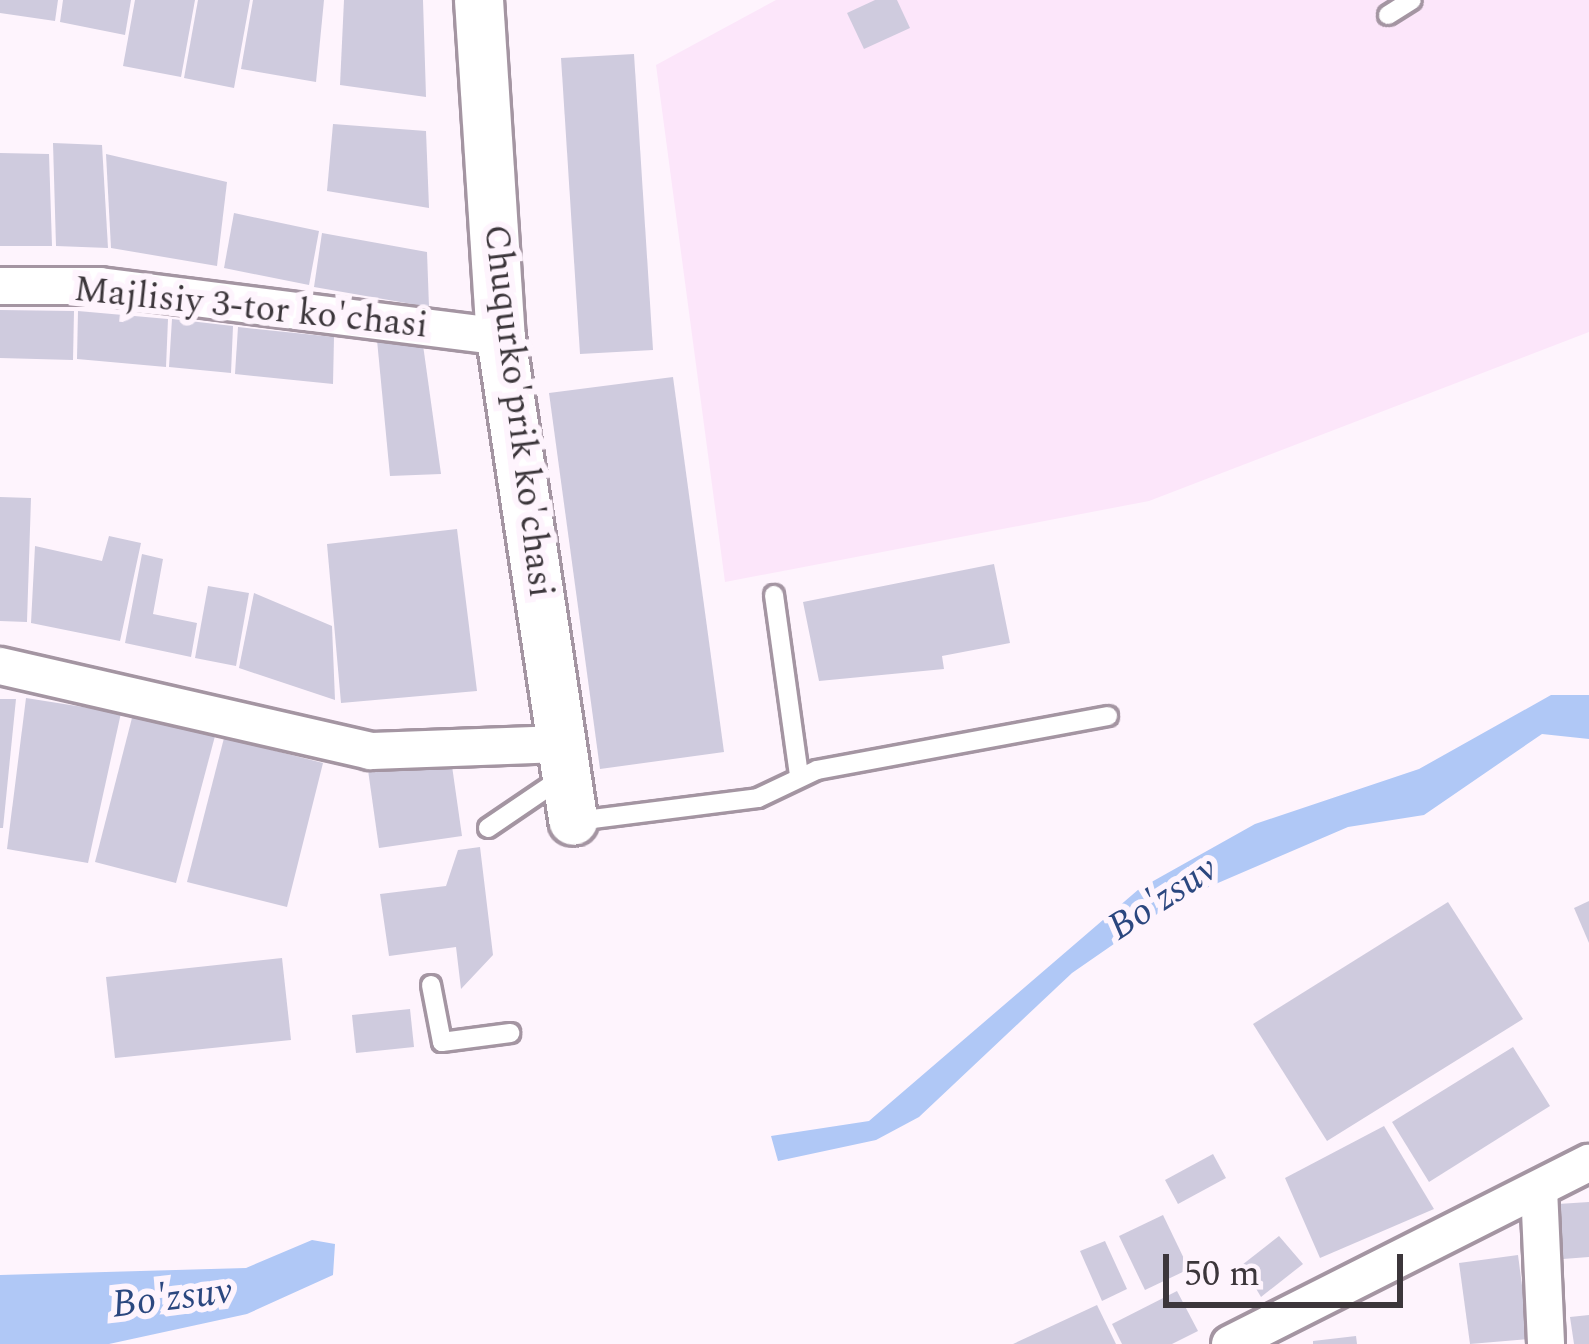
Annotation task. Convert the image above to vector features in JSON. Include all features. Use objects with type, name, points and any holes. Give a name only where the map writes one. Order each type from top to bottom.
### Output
[{"type":"street","name":"Chuqurko'prik ko'chasi","points":[[479,0],[501,338],[568,780]]},
{"type":"street","name":"Majlisiy 3-tor ko'chasi","points":[[0,286],[100,286],[501,338]]},
{"type":"street","points":[[0,666],[370,751],[568,780]]},
{"type":"street","points":[[1238,1342],[1589,1163]]},
{"type":"street","points":[[1539,1189],[1546,1344]]},
{"type":"lane","points":[[1388,15],[1412,0]]},
{"type":"lane","points":[[774,595],[799,776]]},
{"type":"lane","points":[[488,828],[568,780],[758,798],[799,776],[1108,716]]},
{"type":"lane","points":[[431,985],[442,1042],[510,1033]]},
{"type":"shaded area","points":[[776,0],[1589,0],[1589,332],[1149,501],[725,582],[656,65]]},
{"type":"water","name":"Bo'zsuv","points":[[1551,695],[1589,695],[1589,739],[1542,734],[1424,815],[1348,827],[1176,901],[1072,973],[919,1117],[876,1140],[778,1161],[771,1136],[869,1121],[1139,889],[1255,824],[1419,769]]},
{"type":"water","name":"Bo'zsuv","points":[[312,1240],[335,1244],[333,1275],[247,1314],[109,1344],[0,1344],[0,1275],[246,1268]]},
{"type":"building","points":[[0,0],[58,0],[55,21],[0,13]]},
{"type":"building","points":[[63,0],[131,0],[125,35],[60,22]]},
{"type":"building","points":[[135,0],[195,0],[181,77],[123,66]]},
{"type":"building","points":[[198,0],[250,0],[234,88],[184,78]]},
{"type":"building","points":[[253,0],[324,0],[316,82],[241,69]]},
{"type":"building","points":[[344,0],[423,0],[426,97],[340,85]]},
{"type":"building","points":[[875,0],[897,0],[910,28],[864,49],[847,13]]},
{"type":"building","points":[[634,54],[653,350],[580,354],[561,58]]},
{"type":"building","points":[[333,124],[426,131],[429,208],[327,191]]},
{"type":"building","points":[[53,143],[102,145],[108,248],[56,246]]},
{"type":"building","points":[[0,153],[49,154],[52,246],[0,246]]},
{"type":"building","points":[[106,154],[227,182],[217,266],[111,248]]},
{"type":"building","points":[[234,213],[319,231],[309,285],[224,268]]},
{"type":"building","points":[[322,233],[427,252],[429,307],[314,287]]},
{"type":"building","points":[[0,310],[74,311],[73,360],[0,358]]},
{"type":"building","points":[[78,311],[168,319],[166,367],[77,359]]},
{"type":"building","points":[[172,319],[233,326],[231,373],[169,367]]},
{"type":"building","points":[[238,327],[334,337],[333,384],[235,374]]},
{"type":"building","points":[[377,340],[423,345],[441,474],[390,476]]},
{"type":"building","points":[[673,377],[724,752],[600,769],[549,393]]},
{"type":"building","points":[[0,497],[31,498],[27,622],[0,621]]},
{"type":"building","points":[[457,529],[477,691],[341,703],[327,544]]},
{"type":"building","points":[[109,536],[141,543],[120,641],[31,623],[35,546],[102,561]]},
{"type":"building","points":[[142,554],[163,559],[153,614],[197,623],[191,657],[125,643]]},
{"type":"building","points":[[994,564],[1010,643],[942,656],[944,669],[819,681],[803,602]]},
{"type":"building","points":[[208,586],[249,593],[236,666],[195,658]]},
{"type":"building","points":[[254,593],[332,626],[335,700],[239,668]]},
{"type":"building","points":[[26,698],[121,713],[88,863],[7,849]]},
{"type":"building","points":[[0,699],[16,699],[3,828],[0,828]]},
{"type":"building","points":[[133,714],[215,736],[176,883],[95,862]]},
{"type":"building","points":[[224,738],[323,763],[287,907],[187,882]]},
{"type":"building","points":[[450,752],[462,836],[379,848],[367,763]]},
{"type":"building","points":[[480,847],[493,955],[461,989],[456,947],[389,956],[380,894],[446,886],[458,850]]},
{"type":"building","points":[[1589,901],[1589,943],[1574,908]]},
{"type":"building","points":[[1448,902],[1523,1019],[1327,1141],[1253,1024]]},
{"type":"building","points":[[282,958],[291,1040],[115,1058],[106,977]]},
{"type":"building","points":[[410,1009],[414,1047],[356,1053],[352,1015]]},
{"type":"building","points":[[1513,1047],[1550,1106],[1429,1182],[1392,1122]]},
{"type":"building","points":[[1384,1126],[1434,1209],[1320,1258],[1285,1178]]},
{"type":"building","points":[[1213,1154],[1226,1178],[1178,1204],[1165,1180]]},
{"type":"building","points":[[1589,1202],[1589,1257],[1563,1259],[1558,1204]]},
{"type":"building","points":[[1163,1215],[1189,1269],[1145,1290],[1119,1236]]},
{"type":"building","points":[[1279,1236],[1303,1264],[1261,1297],[1242,1265]]},
{"type":"building","points":[[1105,1241],[1127,1289],[1102,1301],[1080,1251]]},
{"type":"building","points":[[1518,1255],[1529,1339],[1470,1344],[1459,1263]]},
{"type":"building","points":[[1177,1291],[1198,1331],[1172,1344],[1122,1344],[1112,1324]]},
{"type":"building","points":[[1097,1305],[1116,1344],[1013,1344]]},
{"type":"building","points":[[1589,1315],[1589,1344],[1574,1344],[1570,1317]]},
{"type":"building","points":[[1356,1336],[1357,1344],[1313,1344],[1313,1341]]}]
